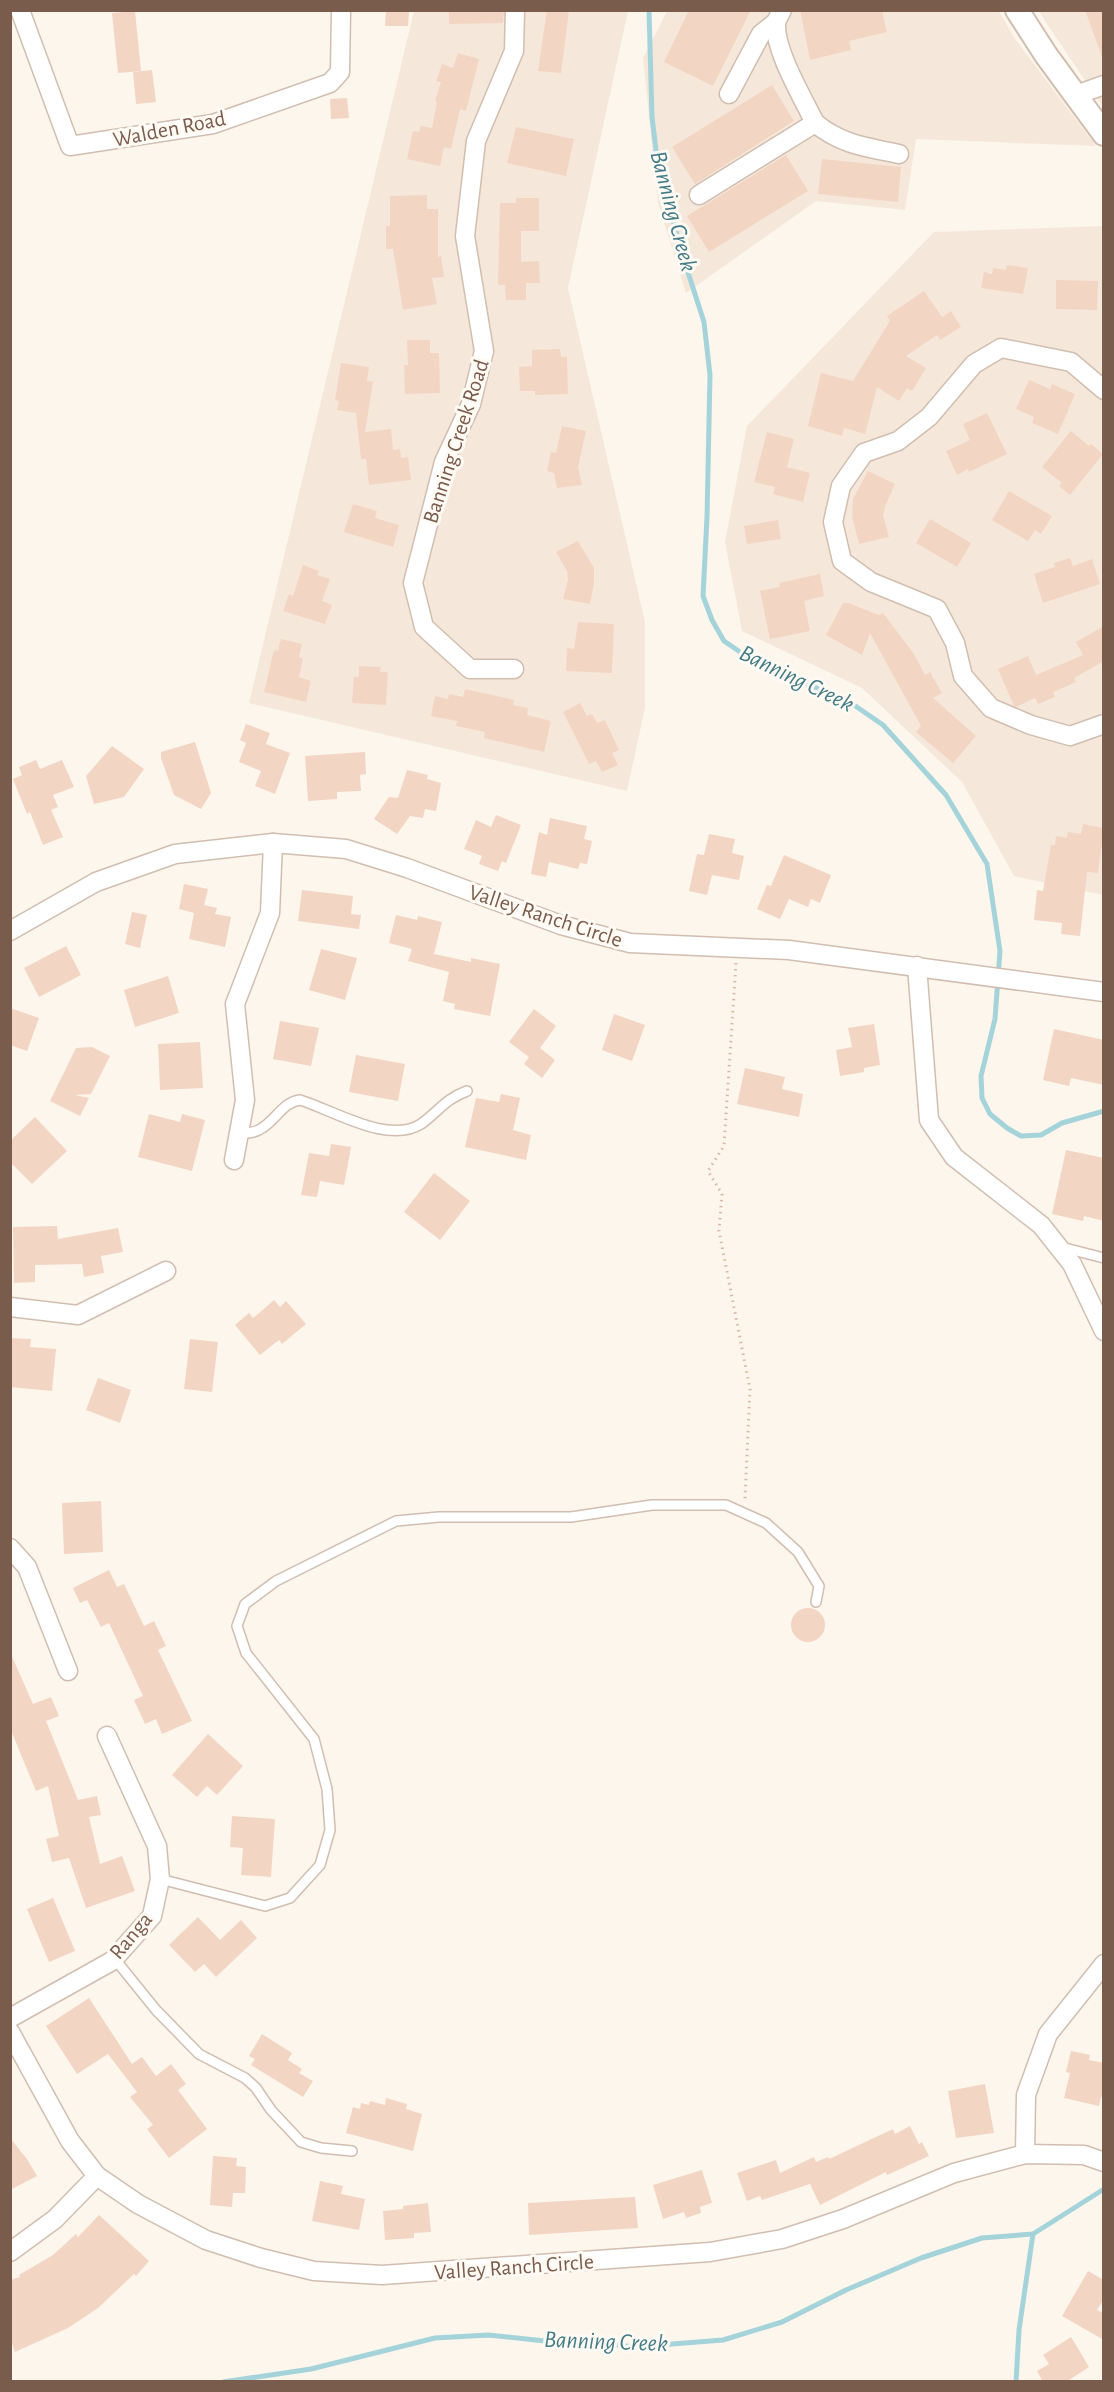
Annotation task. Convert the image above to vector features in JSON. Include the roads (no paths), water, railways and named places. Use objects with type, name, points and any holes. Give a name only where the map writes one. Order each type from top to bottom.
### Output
[{"type":"street","name":"Walden Road","points":[[20,10],[70,146],[213,124],[330,83],[340,72],[341,10]]},
{"type":"street","name":"Banning Creek Road","points":[[514,669],[470,669],[424,627],[413,583],[444,462],[471,404],[484,351],[465,236],[476,141],[514,51],[515,10]]},
{"type":"street","points":[[1017,10],[1046,56],[1104,134]]},
{"type":"street","points":[[729,94],[762,34],[779,16]]},
{"type":"street","points":[[779,16],[779,40],[789,71],[815,123],[832,137],[856,145],[899,154]]},
{"type":"street","points":[[1076,95],[1104,86]]},
{"type":"street","points":[[699,195],[815,123]]},
{"type":"street","points":[[1104,390],[1071,362],[1001,348],[974,364],[929,417],[898,441],[864,453],[841,486],[833,522],[842,561],[871,582],[937,609],[956,643],[963,676],[991,708],[1031,725],[1070,736],[1104,724]]},
{"type":"street","points":[[234,1160],[244,1100],[235,1004],[270,913],[273,843]]},
{"type":"street","name":"Valley Ranch Circle","points":[[10,931],[96,882],[175,854],[273,843],[346,849],[407,868],[561,925],[630,943],[789,950],[1104,992]]},
{"type":"street","points":[[917,966],[929,1120],[954,1157],[1041,1225],[1072,1264],[1104,1331]]},
{"type":"street","points":[[10,1307],[78,1315],[166,1271]]},
{"type":"street","points":[[10,1548],[27,1567],[68,1671]]},
{"type":"street","name":"Ranga","points":[[10,2018],[114,1958],[152,1916],[160,1879],[157,1846],[107,1736]]},
{"type":"street","points":[[1025,2154],[1026,2095],[1048,2034],[1104,1964]]},
{"type":"street","name":"Valley Ranch Circle","points":[[10,2032],[70,2141],[97,2176],[138,2204],[206,2240],[261,2258],[314,2271],[382,2275],[710,2252],[782,2239],[843,2219],[954,2173],[1025,2154],[1084,2155],[1104,2163]]},
{"type":"street","points":[[10,2252],[55,2219],[97,2176]]},
{"type":"lane","points":[[239,1134],[262,1129],[286,1105],[300,1100],[376,1129],[393,1131],[410,1129],[421,1124],[452,1097],[466,1092]]},
{"type":"lane","points":[[1058,1247],[1104,1257]]},
{"type":"lane","points":[[160,1879],[266,1906],[290,1898],[320,1865],[330,1830],[327,1789],[314,1739],[246,1653],[237,1626],[245,1604],[276,1581],[396,1521],[439,1517],[571,1516],[652,1505],[726,1505],[765,1522],[798,1552],[819,1587],[816,1602]]},
{"type":"lane","points":[[114,1958],[156,2010],[199,2054],[245,2078],[301,2142],[321,2148],[352,2151]]},
{"type":"waterway","name":"Banning Creek","points":[[649,10],[652,117],[658,167],[704,322],[710,375],[703,596],[712,620],[724,641],[746,656],[854,705],[883,725],[946,795],[987,864],[1000,951],[995,1019],[981,1076],[982,1098],[990,1114],[1021,1136],[1041,1135],[1062,1123],[1104,1111]]},
{"type":"waterway","name":"Banning Creek","points":[[223,2382],[311,2369],[435,2338],[488,2335],[634,2347],[723,2340],[782,2322],[846,2290],[921,2258],[982,2238],[1033,2234],[1104,2189]]},
{"type":"waterway","points":[[1016,2382],[1019,2330],[1033,2234]]}]
